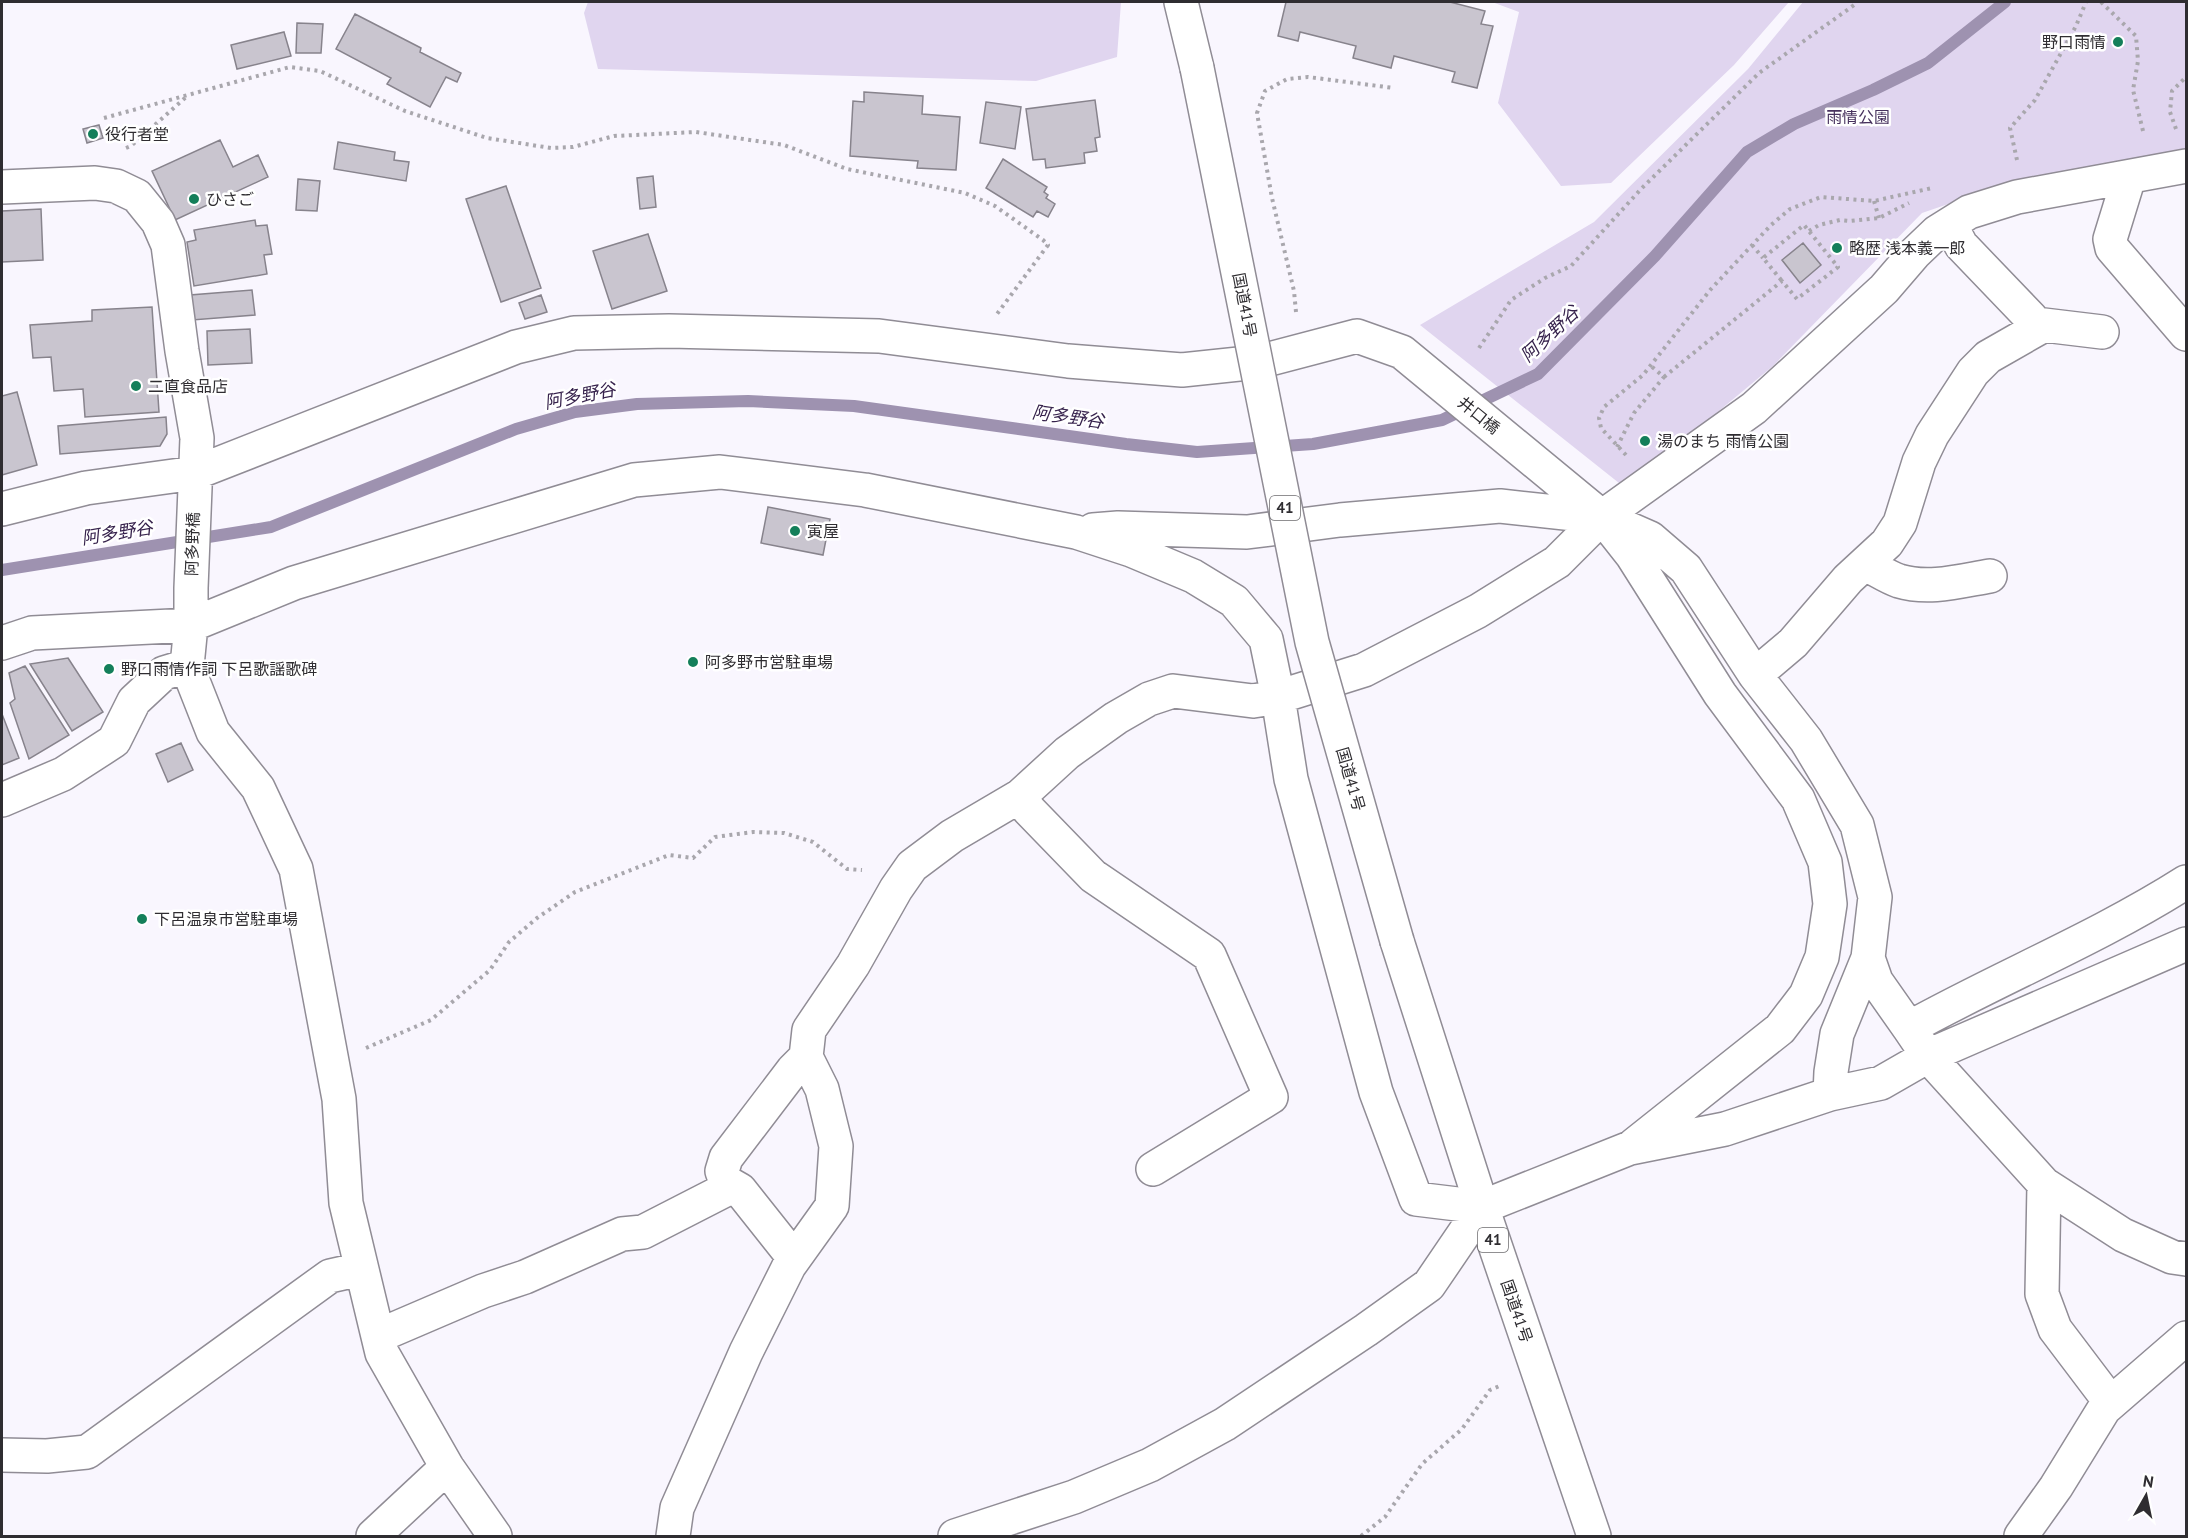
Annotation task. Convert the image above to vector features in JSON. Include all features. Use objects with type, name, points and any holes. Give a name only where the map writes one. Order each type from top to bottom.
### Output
[{"type":"main road","name":"国道41号","points":[[1182,2],[1312,642],[1397,941],[1482,1207],[1594,1536]]},
{"type":"main road","points":[[673,1536],[677,1508],[746,1352],[794,1258],[832,1206],[836,1146],[822,1089],[806,1057],[809,1030],[853,964],[912,866],[952,836],[1020,796],[1067,753],[1116,718],[1149,699],[1173,691],[1253,701],[1278,697],[1364,670],[1478,611],[1557,562],[1602,517],[1754,408],[1884,289],[1915,253],[1937,232],[1969,212],[1994,203],[2187,166]]},
{"type":"main road","points":[[2125,178],[2126,188],[2110,239],[2112,248],[2187,334]]},
{"type":"main road","name":"阿多野橋","points":[[2,187],[95,183],[116,186],[137,196],[158,222],[168,245],[182,351],[197,438],[190,588],[191,625],[187,666]]},
{"type":"main road","points":[[1950,224],[1961,245],[2031,318],[2037,329]]},
{"type":"main road","points":[[1755,675],[1792,643],[1848,579],[1887,543],[1900,523],[1919,462],[1932,435],[1973,372],[1988,357],[2044,325],[2102,332]]},
{"type":"main road","name":"井口橋","points":[[2,509],[86,488],[195,487],[516,347],[574,333],[669,331],[879,336],[1068,361],[1182,369],[1258,362],[1357,336],[1402,352],[1602,517]]},
{"type":"main road","points":[[2,643],[32,633],[191,625],[294,583],[634,480],[720,472],[864,490],[1076,532],[1131,550],[1192,576],[1234,601],[1266,639],[1291,778],[1376,1092],[1416,1199],[1482,1207],[1630,1148],[1725,1129],[1830,1094],[1881,1083],[1928,1056],[2187,944]]},
{"type":"main road","points":[[1076,532],[1118,528],[1247,532],[1340,520],[1500,506],[1602,517],[1650,538],[1686,569],[1755,675],[1806,740],[1857,825],[1875,897],[1868,958],[1837,1034],[1830,1094]]},
{"type":"main road","points":[[1602,517],[1632,555],[1720,694],[1798,799],[1825,862],[1830,904],[1822,957],[1806,995],[1780,1029],[1630,1148]]},
{"type":"main road","points":[[1865,564],[1897,580],[1914,584],[1938,584],[1990,576]]},
{"type":"main road","points":[[2,800],[63,774],[114,741],[134,701],[164,673],[187,666],[213,732],[258,788],[296,869],[339,1099],[346,1203],[382,1353],[447,1467],[495,1536]]},
{"type":"main road","points":[[1020,796],[1029,810],[1093,876],[1209,955],[1271,1097],[1153,1168]]},
{"type":"main road","points":[[1909,1028],[1948,1006],[2077,944],[2187,882]]},
{"type":"main road","points":[[1868,958],[1876,981],[1928,1056],[2044,1184],[2123,1235],[2172,1257],[2187,1259]]},
{"type":"main road","points":[[378,1336],[483,1291],[525,1277],[622,1234],[643,1232],[723,1191],[726,1182],[722,1171],[726,1158],[793,1070],[806,1057]]},
{"type":"main road","points":[[726,1182],[740,1190],[794,1258]]},
{"type":"main road","points":[[2044,1184],[2042,1294],[2055,1329],[2111,1403]]},
{"type":"main road","points":[[955,1536],[1074,1497],[1150,1465],[1225,1424],[1429,1285],[1482,1207]]},
{"type":"main road","points":[[2,1455],[47,1456],[87,1452],[330,1276],[361,1269]]},
{"type":"main road","points":[[2021,1536],[2056,1487],[2104,1409],[2187,1338]]},
{"type":"main road","points":[[373,1536],[447,1467]]},
{"type":"path","points":[[1479,348],[1511,300],[1545,278],[1571,266],[1642,188],[1759,73],[1857,2]]},
{"type":"path","points":[[2015,154],[2010,128],[2035,100],[2076,26],[2086,2]]},
{"type":"path","points":[[2101,2],[2136,36],[2138,62],[2133,90],[2145,136]]},
{"type":"path","points":[[104,118],[290,67],[320,71],[405,111],[487,138],[550,148],[573,147],[614,136],[696,132],[784,145],[847,169],[965,193],[995,206],[1043,240],[1048,245],[996,315]]},
{"type":"path","points":[[1307,350],[1298,329],[1294,291],[1272,198],[1257,113],[1265,91],[1287,79],[1308,77],[1394,88]]},
{"type":"path","points":[[2176,132],[2170,111],[2172,91],[2187,77]]},
{"type":"path","points":[[119,151],[131,146],[186,96]]},
{"type":"path","points":[[1630,458],[1601,428],[1599,418],[1610,401],[1633,384],[1651,366],[1711,289],[1790,209],[1821,197],[1874,201],[1934,188]]},
{"type":"path","points":[[1809,231],[1819,225],[1840,220],[1879,218],[1919,200]]},
{"type":"path","points":[[1874,201],[1879,218]]},
{"type":"path","points":[[1752,245],[1797,299],[1838,267],[1804,225],[1763,258]]},
{"type":"path","points":[[1617,447],[1634,413],[1664,377],[1782,281]]},
{"type":"path","points":[[1651,366],[1664,377]]},
{"type":"path","points":[[330,1055],[366,1049],[431,1020],[490,970],[509,942],[537,918],[575,892],[669,855],[693,858],[715,837],[753,832],[784,833],[813,842],[847,869],[885,871],[903,879]]},
{"type":"path","points":[[1361,1536],[1385,1517],[1422,1464],[1462,1429],[1490,1390],[1537,1368]]},
{"type":"green space","points":[[588,2],[1121,2],[1117,57],[1036,81],[598,69],[584,13]]},
{"type":"green space","points":[[1492,2],[1789,2],[1734,65],[1611,183],[1561,186],[1498,103],[1519,12]]},
{"type":"green space","name":"雨情公園","points":[[1803,2],[2186,2],[2186,159],[1998,187],[1922,213],[1773,366],[1708,420],[1619,483],[1420,325],[1594,222],[1748,69]]},
{"type":"building","points":[[1286,2],[1450,2],[1485,11],[1481,24],[1493,26],[1477,88],[1452,82],[1455,72],[1394,56],[1391,68],[1353,58],[1356,46],[1300,32],[1298,41],[1278,36]]},
{"type":"building","points":[[355,14],[421,48],[420,52],[461,73],[457,82],[446,77],[430,107],[387,84],[391,78],[336,49]]},
{"type":"building","points":[[297,23],[323,24],[321,53],[296,53]]},
{"type":"building","points":[[284,32],[291,56],[237,69],[231,45]]},
{"type":"building","points":[[864,92],[923,96],[922,114],[960,117],[956,170],[917,168],[918,161],[850,156],[853,101],[864,102]]},
{"type":"building","points":[[1095,100],[1100,137],[1095,138],[1097,151],[1084,153],[1085,163],[1046,168],[1045,159],[1033,160],[1026,109]]},
{"type":"building","points":[[986,102],[1021,107],[1015,149],[980,143]]},
{"type":"building","name":"役行者堂","points":[[99,125],[103,138],[87,143],[83,129]]},
{"type":"building","name":"ひさご","points":[[220,140],[233,167],[258,155],[268,177],[175,220],[152,171]]},
{"type":"building","points":[[338,142],[395,152],[394,160],[409,162],[406,181],[334,169]]},
{"type":"building","points":[[1003,159],[1047,187],[1044,192],[1048,195],[1046,198],[1055,204],[1048,217],[1037,211],[1033,217],[986,188]]},
{"type":"building","points":[[653,176],[656,207],[640,209],[637,178]]},
{"type":"building","points":[[298,179],[320,181],[317,211],[296,210]]},
{"type":"building","points":[[506,186],[541,288],[501,302],[466,199]]},
{"type":"building","points":[[41,209],[43,260],[2,262],[2,211]]},
{"type":"building","points":[[255,220],[256,226],[267,225],[272,254],[264,255],[267,274],[194,286],[187,242],[196,240],[194,230]]},
{"type":"building","points":[[648,234],[667,291],[612,309],[593,251]]},
{"type":"building","points":[[1803,243],[1821,265],[1800,283],[1782,260]]},
{"type":"building","points":[[252,290],[255,315],[192,320],[190,295]]},
{"type":"building","points":[[541,295],[547,312],[525,319],[519,303]]},
{"type":"building","points":[[152,307],[159,412],[85,417],[83,389],[54,391],[51,357],[33,358],[30,325],[92,321],[92,310]]},
{"type":"building","points":[[250,329],[252,363],[208,365],[207,331]]},
{"type":"building","points":[[17,392],[37,465],[2,475],[2,396]]},
{"type":"building","points":[[166,417],[167,434],[160,446],[60,454],[58,426]]},
{"type":"building","name":"寅屋","points":[[768,507],[830,519],[823,555],[761,543]]},
{"type":"building","points":[[68,658],[103,712],[72,731],[30,664]]},
{"type":"building","points":[[25,666],[69,735],[29,759],[10,703],[15,699],[9,673]]},
{"type":"building","points":[[2,714],[19,758],[2,765]]},
{"type":"building","points":[[181,743],[193,770],[168,782],[156,754]]},
{"type":"waterway","name":"阿多野谷","points":[[2,570],[271,527],[516,429],[575,412],[637,404],[748,401],[854,406],[1197,452],[1313,444],[1442,420],[1538,374],[1655,256],[1747,152],[1794,124],[1928,63],[2005,2]]},
{"type":"place","name":"野口雨情","points":[[2118,42]]},
{"type":"place","name":"役行者堂","points":[[93,134]]},
{"type":"place","name":"ひさご","points":[[194,199]]},
{"type":"place","name":"略歴 浅本義一郎","points":[[1837,248]]},
{"type":"place","name":"二直食品店","points":[[136,386]]},
{"type":"place","name":"湯のまち 雨情公園","points":[[1645,441]]},
{"type":"place","name":"寅屋","points":[[795,531]]},
{"type":"place","name":"阿多野市営駐車場","points":[[693,662]]},
{"type":"place","name":"野口雨情作詞 下呂歌謡歌碑","points":[[109,669]]},
{"type":"place","name":"下呂温泉市営駐車場","points":[[142,919]]}]
